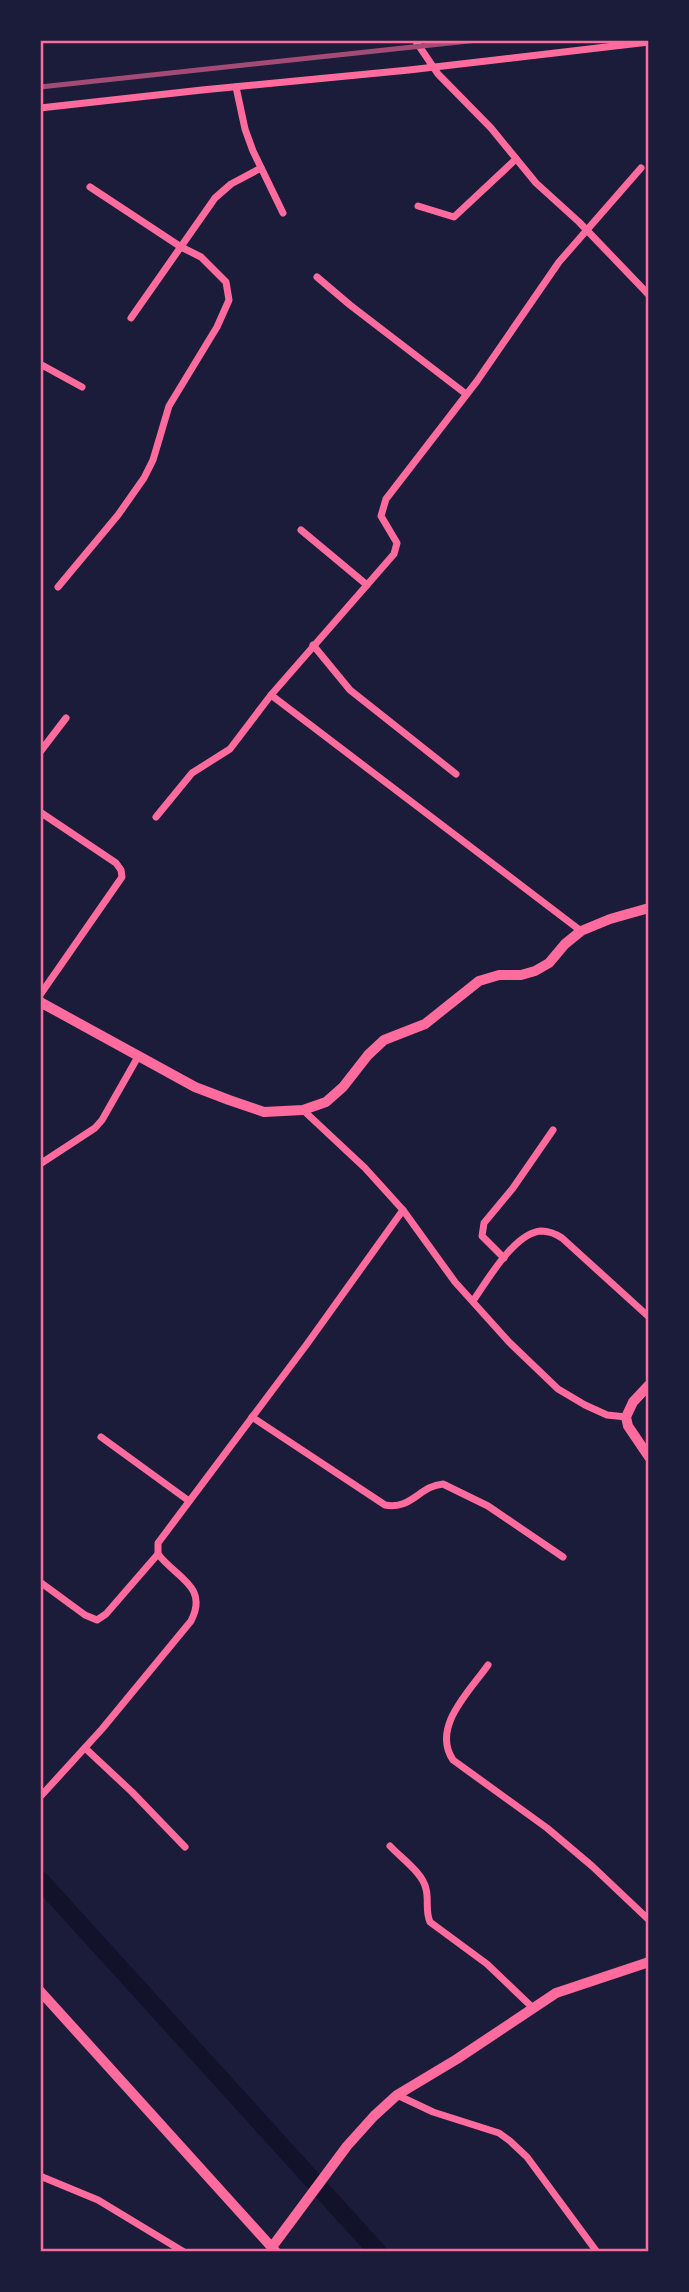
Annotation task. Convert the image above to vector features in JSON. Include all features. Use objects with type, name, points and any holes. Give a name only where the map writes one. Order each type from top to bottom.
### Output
[{"type":"street","points":[[415,40],[434,67],[491,128],[536,183],[587,230],[649,295]]},
{"type":"street","points":[[40,108],[649,42]]},
{"type":"street","points":[[236,86],[245,129],[283,213]]},
{"type":"street","points":[[418,206],[454,217],[516,159]]},
{"type":"street","points":[[131,318],[215,198],[231,184],[261,168]]},
{"type":"street","points":[[156,817],[192,773],[230,749],[313,645],[394,554],[397,543],[381,516],[386,499],[466,394],[559,262],[641,168]]},
{"type":"street","points":[[58,587],[145,478],[169,406],[226,310],[229,290],[226,282],[201,257],[181,247],[90,187]]},
{"type":"street","points":[[317,277],[466,394]]},
{"type":"street","points":[[40,364],[82,387]]},
{"type":"street","points":[[301,530],[367,585]]},
{"type":"street","points":[[313,645],[350,690],[456,774]]},
{"type":"street","points":[[271,695],[581,931]]},
{"type":"street","points":[[40,752],[66,718]]},
{"type":"street","points":[[40,812],[116,863],[122,877],[40,995]]},
{"type":"street","points":[[40,1002],[195,1087],[264,1112],[303,1110],[326,1102],[343,1087],[368,1055],[384,1040],[425,1024],[479,981],[499,975],[521,975],[535,971],[549,963],[565,944],[581,931],[649,908]]},
{"type":"street","points":[[40,1164],[95,1128],[139,1055]]},
{"type":"street","points":[[303,1110],[365,1168],[402,1210],[455,1282],[509,1342],[558,1389],[607,1415],[626,1417]]},
{"type":"street","points":[[504,1258],[482,1236],[484,1223],[513,1188],[553,1129]]},
{"type":"street","points":[[40,1582],[85,1615],[97,1620],[106,1614],[158,1553],[158,1543],[402,1210]]},
{"type":"street","points":[[473,1301],[513,1246],[541,1231],[551,1232],[562,1238],[649,1317]]},
{"type":"street","points":[[649,1385],[633,1402],[626,1417],[628,1426],[649,1457]]},
{"type":"street","points":[[252,1417],[385,1505],[404,1505],[435,1485],[443,1484],[488,1506],[563,1557]]},
{"type":"street","points":[[101,1437],[189,1501]]},
{"type":"street","points":[[40,1797],[85,1748],[195,1613],[197,1602],[193,1588],[158,1553]]},
{"type":"street","points":[[488,1665],[450,1718],[446,1746],[453,1760],[547,1828],[649,1920]]},
{"type":"street","points":[[85,1748],[185,1847]]},
{"type":"street","points":[[390,1846],[426,1887],[427,1915],[430,1922],[486,1964],[533,2008]]},
{"type":"street","points":[[40,1991],[274,2250],[286,2225],[356,2136],[397,2095],[556,1993],[649,1962]]},
{"type":"street","points":[[397,2095],[433,2112],[499,2133],[510,2141],[527,2157],[597,2252]]},
{"type":"street","points":[[40,2176],[98,2200],[184,2252]]},
{"type":"waterway","points":[[40,1880],[378,2252]]},
{"type":"railway","points":[[40,87],[478,40]]}]
